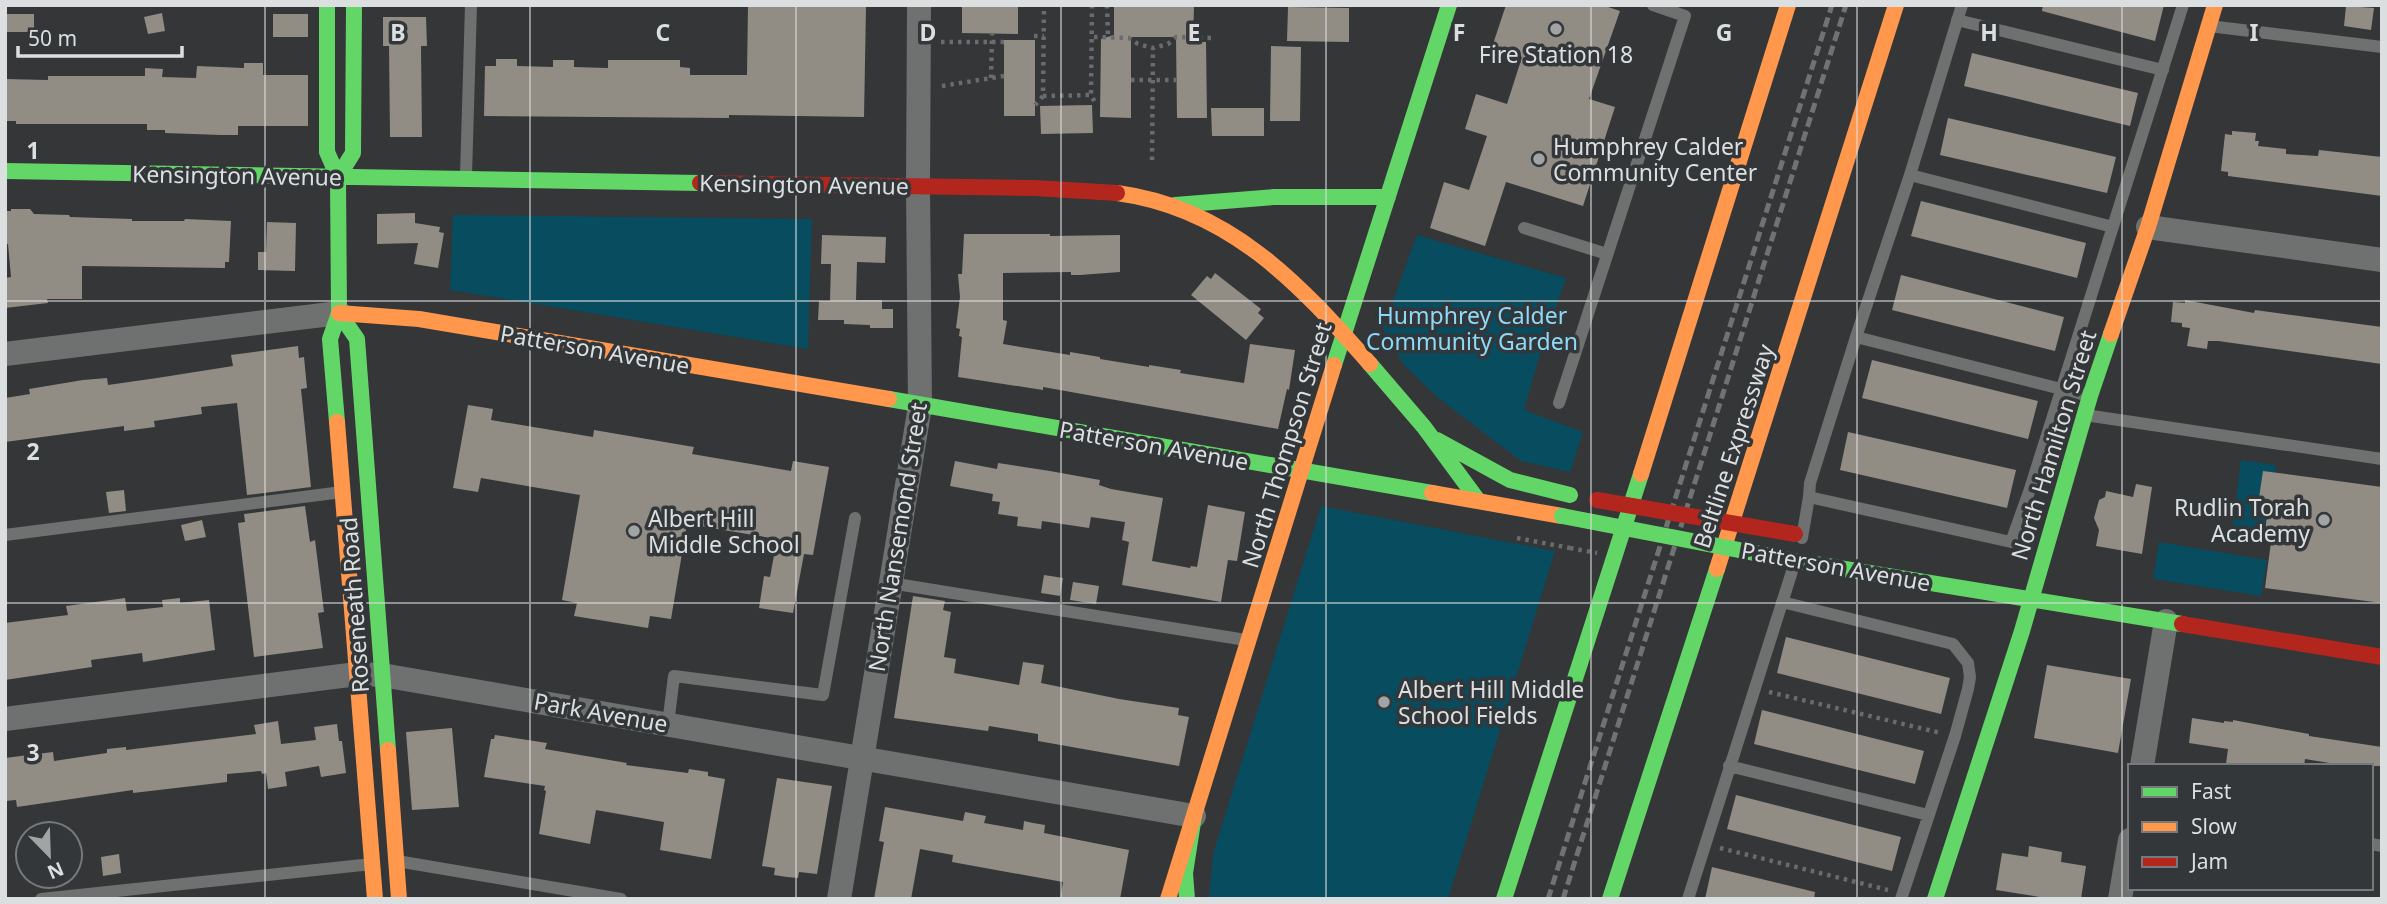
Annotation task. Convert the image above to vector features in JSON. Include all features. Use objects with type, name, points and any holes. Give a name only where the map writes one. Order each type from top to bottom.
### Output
[{"type":"main road","name":"Roseneath Road","points":[[327,5],[327,152],[338,177],[339,313],[330,340],[375,899]]},
{"type":"main road","name":"Roseneath Road","points":[[338,177],[353,153],[354,5]]},
{"type":"main road","name":"North Thompson Street","points":[[1168,899],[1343,334],[1449,5]]},
{"type":"main road","points":[[1504,899],[1583,658],[1788,5]]},
{"type":"main road","name":"Beltline Expressway","points":[[1610,899],[1757,447],[1896,5]]},
{"type":"main road","name":"North Hamilton Street","points":[[1935,899],[2022,631],[2084,415],[2148,227],[2215,5]]},
{"type":"main road","name":"Kensington Avenue","points":[[5,171],[918,186],[1086,190],[1132,195],[1172,206],[1237,236],[1285,274],[1417,415],[1476,499]]},
{"type":"main road","points":[[1172,206],[1274,197],[1388,197]]},
{"type":"main road","name":"Roseneath Road","points":[[339,313],[357,339],[399,899]]},
{"type":"main road","name":"Patterson Avenue","points":[[339,313],[419,319],[1476,499],[1796,561],[2382,657]]},
{"type":"main road","points":[[1432,437],[1510,480],[1570,495],[1798,536],[1843,568]]},
{"type":"main road","points":[[1187,899],[1185,873],[1194,816]]},
{"type":"street","name":"North Nansemond Street","points":[[839,899],[920,406],[919,5]]},
{"type":"street","points":[[2148,227],[2382,260]]},
{"type":"street","name":"Patterson Avenue","points":[[5,355],[339,313]]},
{"type":"street","points":[[2142,764],[2166,621]]},
{"type":"street","name":"Park Avenue","points":[[5,719],[357,674],[382,676],[1194,816]]},
{"type":"street","points":[[2120,899],[2128,852]]},
{"type":"lane","points":[[466,179],[471,5]]},
{"type":"lane","points":[[1559,403],[1685,16],[1653,5]]},
{"type":"lane","points":[[1688,899],[1796,561],[1798,536],[1809,497],[1810,483],[1962,5]]},
{"type":"lane","points":[[1809,497],[2011,542],[2183,5]]},
{"type":"lane","points":[[1957,20],[2163,71]]},
{"type":"lane","points":[[2209,26],[2382,47]]},
{"type":"lane","points":[[1910,175],[2113,227]]},
{"type":"lane","points":[[1524,228],[1607,254]]},
{"type":"lane","points":[[1856,337],[2090,396]]},
{"type":"lane","points":[[2084,415],[2382,459]]},
{"type":"lane","points":[[5,535],[342,492]]},
{"type":"lane","points":[[668,724],[674,676],[823,695],[855,518]]},
{"type":"lane","points":[[890,583],[1249,641]]},
{"type":"lane","points":[[1782,602],[1953,644],[1968,663],[1968,689],[1955,736],[1901,899]]},
{"type":"lane","points":[[1729,766],[1928,815]]},
{"type":"lane","points":[[396,861],[621,899]]},
{"type":"lane","points":[[41,899],[373,863]]},
{"type":"path","points":[[1035,105],[1043,96],[1044,5]]},
{"type":"path","points":[[1092,5],[1091,95],[1096,104]]},
{"type":"path","points":[[1107,5],[1108,37]]},
{"type":"path","points":[[991,78],[992,34]]},
{"type":"path","points":[[1034,36],[1044,36]]},
{"type":"path","points":[[1094,37],[1129,38],[1153,48],[1168,44],[1176,37],[1214,38]]},
{"type":"path","points":[[941,42],[1004,42]]},
{"type":"path","points":[[1152,160],[1153,48]]},
{"type":"path","points":[[942,86],[1004,76]]},
{"type":"path","points":[[1131,80],[1176,80]]},
{"type":"path","points":[[1043,96],[1091,95]]},
{"type":"path","points":[[1767,691],[1934,731]]},
{"type":"path","points":[[1717,847],[1884,889]]},
{"type":"green space","points":[[453,215],[812,219],[808,349],[450,290]]},
{"type":"green space","name":"Humphrey Calder Community Garden","points":[[1417,235],[1566,278],[1524,410],[1583,432],[1570,472],[1521,461],[1437,397],[1404,365],[1383,329]]},
{"type":"green space","points":[[2241,460],[2276,465],[2266,543],[2231,539]]},
{"type":"green space","name":"Albert Hill Middle School Fields","points":[[1321,506],[1555,551],[1448,899],[1209,899],[1213,854]]},
{"type":"green space","points":[[2159,542],[2267,560],[2261,596],[2153,579]]},
{"type":"building","points":[[748,5],[866,7],[864,117],[484,116],[485,66],[496,66],[496,59],[517,59],[517,66],[553,67],[553,60],[574,60],[574,67],[608,68],[608,60],[680,60],[680,67],[690,68],[690,75],[747,75]]},
{"type":"building","points":[[962,5],[1018,5],[1018,34],[962,33]]},
{"type":"building","points":[[1114,5],[1194,6],[1193,42],[1206,42],[1207,118],[1177,118],[1176,37],[1131,37],[1131,118],[1100,117],[1101,39],[1114,35]]},
{"type":"building","name":"Humphrey Calder Community Center","points":[[1506,5],[1602,5],[1620,11],[1589,99],[1615,107],[1583,206],[1506,182],[1485,246],[1430,228],[1444,182],[1469,190],[1487,136],[1465,129],[1476,94],[1507,104],[1522,57],[1492,47]]},
{"type":"building","points":[[2043,5],[2164,5],[2155,41],[2042,11]]},
{"type":"building","points":[[2346,6],[2374,8],[2371,30],[2344,26]]},
{"type":"building","points":[[1288,7],[1349,8],[1349,42],[1287,41]]},
{"type":"building","points":[[162,13],[165,31],[148,34],[144,17]]},
{"type":"building","points":[[5,14],[34,14],[34,32],[5,32]]},
{"type":"building","points":[[273,14],[308,14],[308,37],[273,37]]},
{"type":"building","points":[[383,17],[426,17],[427,46],[421,46],[422,137],[390,137],[389,46],[383,46]]},
{"type":"building","points":[[1004,40],[1035,40],[1035,116],[1004,116]]},
{"type":"building","points":[[1271,46],[1301,47],[1300,121],[1270,121]]},
{"type":"building","points":[[1972,53],[2138,93],[2130,126],[1964,86]]},
{"type":"building","points":[[244,63],[263,63],[263,75],[308,75],[308,126],[238,126],[238,135],[221,135],[165,133],[165,130],[147,130],[147,124],[16,124],[16,121],[5,121],[5,79],[145,76],[145,68],[163,69],[162,77],[196,78],[197,66],[244,68]]},
{"type":"building","points":[[1092,105],[1093,133],[1041,134],[1040,106]]},
{"type":"building","points":[[1211,108],[1264,108],[1264,136],[1212,136]]},
{"type":"building","points":[[1948,118],[2116,157],[2107,193],[1940,155]]},
{"type":"building","points":[[2232,131],[2256,133],[2255,141],[2259,141],[2258,146],[2286,149],[2286,154],[2318,156],[2319,150],[2382,157],[2382,196],[2228,176],[2228,172],[2221,171],[2225,134],[2232,135]]},
{"type":"building","points":[[1921,201],[2086,243],[2077,278],[1911,236]]},
{"type":"building","points":[[30,209],[34,214],[132,221],[231,221],[229,262],[225,262],[225,268],[82,266],[82,299],[47,299],[48,303],[5,308],[5,278],[11,277],[8,244],[5,244],[5,211]]},
{"type":"building","points":[[415,213],[415,223],[440,227],[439,232],[444,233],[438,268],[414,264],[418,243],[377,244],[377,214]]},
{"type":"building","points":[[267,222],[296,223],[295,271],[258,270],[258,252],[266,252]]},
{"type":"building","points":[[964,234],[1120,235],[1120,272],[1080,275],[1071,275],[1071,272],[1003,273],[1003,320],[1007,321],[1003,344],[1070,355],[1070,352],[1244,383],[1250,344],[1295,350],[1289,390],[1287,389],[1278,429],[1043,387],[1043,390],[958,377],[962,337],[959,336],[960,329],[956,328],[960,297],[958,274],[962,274]]},
{"type":"building","points":[[822,235],[886,237],[885,263],[857,262],[856,300],[882,300],[882,309],[893,309],[893,328],[844,324],[844,320],[818,320],[819,301],[830,301],[831,264],[821,264]]},
{"type":"building","points":[[1215,273],[1261,309],[1258,313],[1264,318],[1246,340],[1191,295],[1207,276],[1211,279]]},
{"type":"building","points":[[1901,275],[2064,317],[2055,351],[1892,310]]},
{"type":"building","points":[[2185,300],[2254,313],[2255,310],[2382,327],[2382,364],[2218,341],[2208,341],[2207,349],[2187,346],[2190,328],[2182,327],[2182,323],[2171,322],[2173,302],[2185,303]]},
{"type":"building","points":[[298,346],[299,358],[304,357],[307,388],[301,389],[311,487],[247,495],[237,403],[201,407],[202,414],[154,421],[155,427],[124,431],[124,426],[5,442],[5,398],[30,394],[29,389],[107,378],[108,385],[233,366],[231,355]]},
{"type":"building","points":[[1872,360],[2038,401],[2028,439],[1862,398]]},
{"type":"building","name":"Albert Hill Middle School","points":[[468,405],[493,409],[491,420],[593,437],[594,430],[694,447],[692,454],[791,471],[793,461],[829,467],[813,555],[804,554],[793,613],[759,608],[764,576],[770,577],[777,539],[687,524],[671,619],[650,616],[648,628],[574,616],[577,603],[562,600],[580,495],[481,478],[478,492],[453,488]]},
{"type":"building","points":[[1848,432],[2016,470],[2007,508],[1840,470]]},
{"type":"building","points":[[955,461],[997,469],[998,463],[1050,471],[1100,480],[1099,485],[1111,489],[1163,498],[1152,561],[1190,568],[1197,567],[1208,505],[1245,512],[1237,561],[1228,560],[1221,602],[1122,585],[1129,542],[1122,540],[1125,522],[1091,517],[1089,528],[1042,521],[1041,529],[1017,526],[1018,517],[998,514],[1000,502],[992,501],[993,494],[950,486]]},
{"type":"building","name":"Rudlin Torah Academy","points":[[2263,471],[2382,487],[2382,603],[2265,588],[2271,542],[2264,541],[2269,499],[2259,498]]},
{"type":"building","points":[[2136,484],[2152,487],[2142,554],[2096,546],[2099,530],[2094,518],[2099,500],[2105,497],[2106,491],[2133,497]]},
{"type":"building","points":[[124,490],[126,511],[109,513],[106,492]]},
{"type":"building","points":[[305,506],[310,542],[315,540],[324,612],[318,613],[323,648],[254,657],[238,523],[245,522],[244,514]]},
{"type":"building","points":[[202,520],[206,537],[185,541],[181,525]]},
{"type":"building","points":[[1044,575],[1063,578],[1060,596],[1041,593]]},
{"type":"building","points":[[1073,582],[1099,586],[1096,604],[1070,600]]},
{"type":"building","points":[[913,596],[945,601],[943,610],[951,612],[944,657],[956,659],[954,673],[1019,685],[1023,662],[1044,665],[1041,683],[1179,708],[1178,715],[1189,717],[1179,766],[1038,741],[1038,734],[989,726],[988,731],[894,718]]},
{"type":"building","points":[[125,598],[127,611],[163,607],[162,600],[180,598],[180,603],[209,600],[215,650],[143,662],[142,653],[91,660],[92,667],[5,680],[5,623],[68,615],[66,606]]},
{"type":"building","points":[[1786,637],[1950,678],[1941,714],[1777,673]]},
{"type":"building","points":[[2047,665],[2131,679],[2118,753],[2034,738]]},
{"type":"building","points":[[1762,710],[1924,751],[1915,784],[1754,744]]},
{"type":"building","points":[[2192,718],[2224,723],[2233,720],[2309,736],[2382,747],[2382,766],[2336,764],[2305,759],[2304,764],[2226,764],[2228,749],[2189,743]]},
{"type":"building","points":[[278,721],[281,744],[316,740],[314,727],[337,724],[346,773],[321,777],[319,766],[285,772],[287,786],[268,789],[266,773],[262,774],[261,771],[227,774],[227,782],[133,793],[133,790],[17,807],[16,800],[5,801],[5,758],[53,752],[54,761],[107,753],[107,749],[126,747],[126,750],[256,734],[254,725]]},
{"type":"building","points":[[452,728],[459,807],[412,810],[406,732]]},
{"type":"building","points":[[495,735],[547,743],[545,749],[627,763],[626,765],[688,773],[689,769],[708,772],[708,776],[725,779],[711,859],[660,850],[664,822],[596,810],[590,844],[539,834],[545,786],[484,777],[491,739],[494,739]]},
{"type":"building","points":[[777,778],[832,786],[817,874],[799,872],[798,878],[787,877],[774,875],[775,868],[762,866]]},
{"type":"building","points":[[1736,795],[1901,837],[1892,871],[1727,829]]},
{"type":"building","points":[[885,807],[963,821],[965,812],[986,816],[984,823],[1023,830],[1024,821],[1045,825],[1044,833],[1129,850],[1120,899],[1060,899],[1063,882],[952,862],[953,855],[920,849],[911,899],[874,899],[884,842],[879,841]]},
{"type":"building","points":[[2029,846],[2062,852],[2061,862],[2086,866],[2081,899],[2052,899],[1996,890],[2002,853],[2028,857]]},
{"type":"building","points":[[119,854],[121,873],[103,876],[101,857]]},
{"type":"building","points":[[1712,867],[1815,892],[1814,899],[1705,899]]},
{"type":"railway","points":[[1548,899],[1832,5]]},
{"type":"railway","points":[[1563,899],[1846,5]]},
{"type":"traffic: fast","points":[[327,5],[327,152],[338,177],[339,313],[330,339],[337,422]]},
{"type":"traffic: fast","points":[[338,177],[353,153],[354,5]]},
{"type":"traffic: fast","points":[[1334,365],[1449,5]]},
{"type":"traffic: fast","points":[[5,171],[700,183]]},
{"type":"traffic: fast","points":[[1175,205],[1274,197],[1388,197]]},
{"type":"traffic: fast","points":[[339,313],[357,339],[388,750]]},
{"type":"traffic: fast","points":[[1935,899],[2022,631],[2090,396],[2111,334]]},
{"type":"traffic: fast","points":[[1370,364],[1424,427],[1477,499]]},
{"type":"traffic: fast","points":[[889,399],[1432,493]]},
{"type":"traffic: fast","points":[[1437,440],[1510,480],[1570,495]]},
{"type":"traffic: fast","points":[[1504,899],[1641,474]]},
{"type":"traffic: fast","points":[[1562,516],[1796,561]]},
{"type":"traffic: fast","points":[[1796,561],[2182,624]]},
{"type":"traffic: fast","points":[[1610,899],[1717,569]]},
{"type":"traffic: fast","points":[[1187,899],[1185,873],[1194,816]]},
{"type":"traffic: slow","points":[[1641,474],[1788,5]]},
{"type":"traffic: slow","points":[[1717,569],[1896,5]]},
{"type":"traffic: slow","points":[[2111,334],[2148,227],[2215,5]]},
{"type":"traffic: slow","points":[[1117,193],[1157,201],[1228,232],[1288,278],[1370,364]]},
{"type":"traffic: slow","points":[[339,313],[419,319],[889,399]]},
{"type":"traffic: slow","points":[[1168,899],[1334,365]]},
{"type":"traffic: slow","points":[[337,422],[375,899]]},
{"type":"traffic: slow","points":[[1432,493],[1562,516]]},
{"type":"traffic: slow","points":[[388,750],[399,899]]},
{"type":"traffic: jam","points":[[700,183],[1035,188],[1117,193]]},
{"type":"traffic: jam","points":[[1597,500],[1795,534]]},
{"type":"traffic: jam","points":[[2182,624],[2382,657]]},
{"type":"place","name":"Fire Station 18","points":[[1556,29]]},
{"type":"place","name":"Humphrey Calder Community Center","points":[[1539,159]]},
{"type":"place","name":"Rudlin Torah Academy","points":[[2324,520]]},
{"type":"place","name":"Albert Hill Middle School","points":[[634,531]]},
{"type":"place","name":"Albert Hill Middle School Fields","points":[[1384,702]]}]
